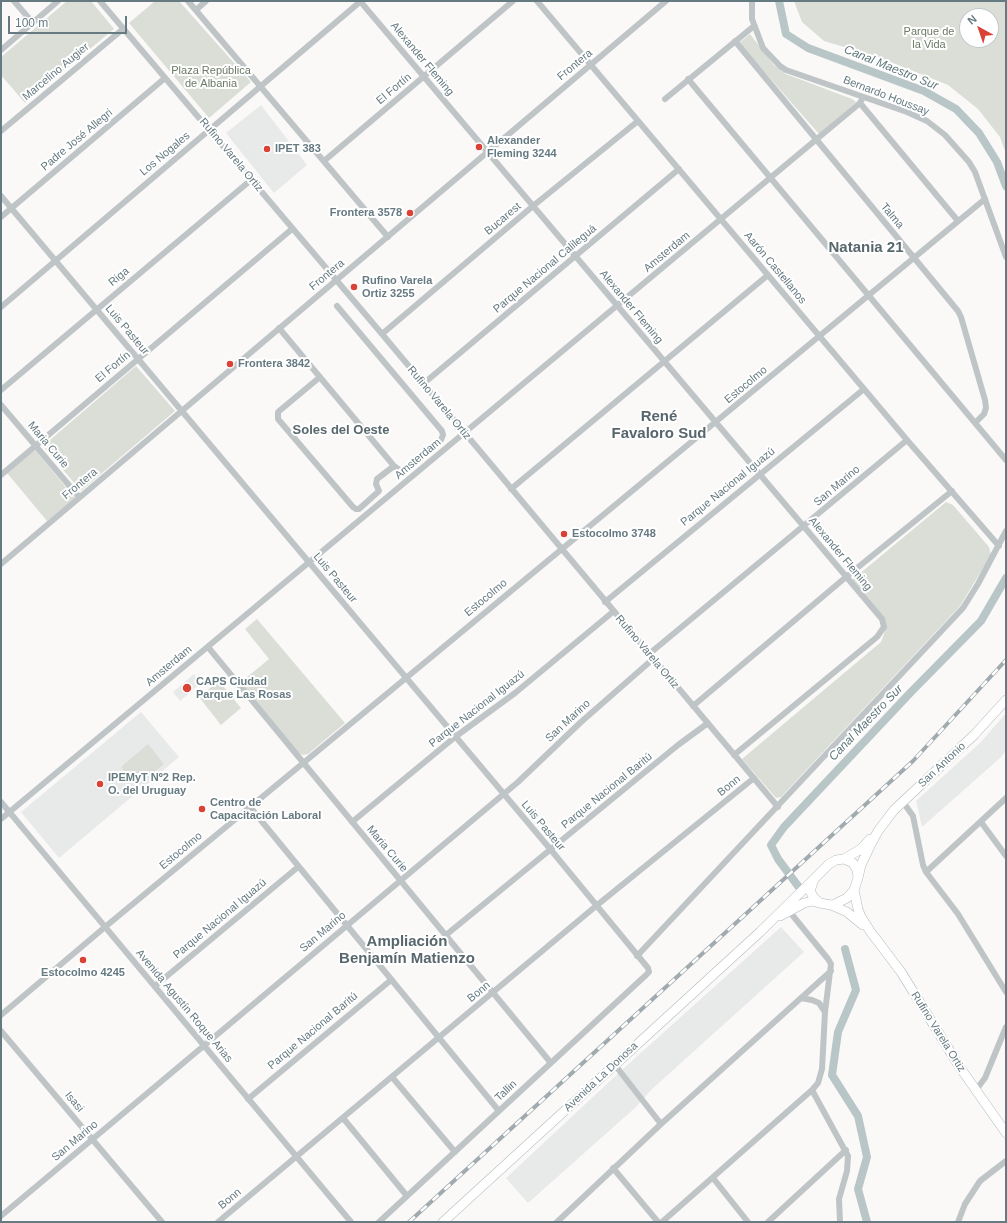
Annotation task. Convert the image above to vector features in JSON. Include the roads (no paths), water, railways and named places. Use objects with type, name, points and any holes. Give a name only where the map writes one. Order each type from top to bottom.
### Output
[{"type":"main road","name":"San Antonio","points":[[844,859],[861,849],[891,814],[974,735],[1006,700]]},
{"type":"main road","name":"San Antonio","points":[[858,878],[865,857],[878,831]]},
{"type":"main road","points":[[844,859],[853,863],[857,870],[858,878],[854,890],[847,898],[841,902],[831,905],[820,903],[814,898],[810,891],[814,879],[829,864],[836,860],[844,859]]},
{"type":"main road","name":"Avenida La Donosa","points":[[443,1222],[760,932],[814,879]]},
{"type":"main road","name":"Rufino Varela Ortiz","points":[[854,890],[858,909],[870,931],[901,972],[959,1066],[1006,1133]]},
{"type":"main road","name":"Avenida La Donosa","points":[[760,932],[789,911],[804,903],[820,903]]},
{"type":"main road","name":"Rufino Varela Ortiz","points":[[831,905],[850,914],[870,931]]},
{"type":"street","points":[[14,1],[33,23]]},
{"type":"street","points":[[1,50],[58,1]]},
{"type":"street","name":"Rufino Varela Ortiz","points":[[100,1],[382,334],[778,807]]},
{"type":"street","points":[[188,1],[388,237]]},
{"type":"street","points":[[196,10],[206,1]]},
{"type":"street","name":"Alexander Fleming","points":[[360,1],[882,619],[884,627],[878,637],[734,755]]},
{"type":"street","name":"Los Nogales","points":[[1,307],[360,1]]},
{"type":"street","name":"El Fortín","points":[[324,161],[513,1]]},
{"type":"street","name":"Aarón Castellanos","points":[[537,1],[907,440],[999,546]]},
{"type":"street","name":"Frontera","points":[[1,564],[666,1]]},
{"type":"street","name":"Bernardo Houssay","points":[[752,1],[754,26],[764,48],[780,66],[786,70],[862,100],[907,112],[927,121],[945,135],[969,162],[975,172],[1006,257]]},
{"type":"street","points":[[665,99],[754,26]]},
{"type":"street","name":"Marcelino Augier","points":[[1,131],[123,29]]},
{"type":"street","name":"Talma","points":[[735,41],[958,311],[985,400],[986,408],[984,414],[975,423]]},
{"type":"street","name":"Padre José Allegri","points":[[1,217],[165,78]]},
{"type":"street","points":[[688,79],[1006,460]]},
{"type":"street","points":[[862,100],[958,221]]},
{"type":"street","name":"Amsterdam","points":[[1,819],[817,140],[862,100]]},
{"type":"street","name":"Bucarest","points":[[382,334],[533,206],[638,121]]},
{"type":"street","name":"Parque Nacional Calileguá","points":[[423,384],[679,169]]},
{"type":"street","name":"Riga","points":[[1,390],[251,180]]},
{"type":"street","name":"Luis Pasteur","points":[[1,196],[551,850],[648,968],[649,972],[646,975]]},
{"type":"street","name":"Estocolmo","points":[[1,1015],[105,927],[985,199]]},
{"type":"street","name":"El Fortín","points":[[1,475],[292,229]]},
{"type":"street","points":[[511,489],[768,275]]},
{"type":"street","points":[[279,328],[394,466],[400,471],[404,470],[441,440],[443,435],[442,431],[337,306]]},
{"type":"street","points":[[320,377],[278,412],[278,418],[356,510],[377,493],[377,479],[394,466]]},
{"type":"street","name":"Parque Nacional Iguazú","points":[[605,602],[864,389]]},
{"type":"street","name":"Maria Curie","points":[[1,405],[79,497]]},
{"type":"street","name":"San Marino","points":[[1,1216],[518,782],[651,657],[907,440]]},
{"type":"street","points":[[692,706],[846,577],[952,491]]},
{"type":"street","points":[[637,956],[963,608],[978,584],[1006,531]]},
{"type":"street","name":"Parque Nacional Iguazú","points":[[352,822],[455,737],[514,693],[614,611]]},
{"type":"street","name":"Maria Curie","points":[[208,647],[551,1062]]},
{"type":"street","name":"Parque Nacional Baritú","points":[[446,936],[678,745],[708,723]]},
{"type":"street","name":"Bonn","points":[[218,1222],[596,906],[754,778]]},
{"type":"street","points":[[926,872],[1006,798]]},
{"type":"street","name":"Avenida Agustín Roque Arias","points":[[1,802],[351,1222]]},
{"type":"street","points":[[903,802],[914,816],[923,865],[926,872],[964,923],[1006,992]]},
{"type":"street","points":[[250,808],[499,1111]]},
{"type":"street","points":[[981,822],[1006,856]]},
{"type":"street","name":"Parque Nacional Iguazú","points":[[155,986],[298,867]]},
{"type":"street","points":[[662,1222],[812,1090],[818,1083],[820,1077],[831,964],[789,911]]},
{"type":"street","points":[[561,1221],[613,1168],[830,971]]},
{"type":"street","name":"Tallin","points":[[379,1222],[646,975]]},
{"type":"street","name":"Parque Nacional Baritú","points":[[248,1099],[391,980]]},
{"type":"street","points":[[801,998],[819,1003],[826,1012]]},
{"type":"street","points":[[976,1090],[985,1078],[1006,1027]]},
{"type":"street","name":"Isasi","points":[[1,1031],[162,1222]]},
{"type":"street","points":[[615,1065],[661,1124]]},
{"type":"street","points":[[392,1077],[455,1152]]},
{"type":"street","points":[[812,1090],[846,1150],[848,1163],[839,1200],[840,1222]]},
{"type":"street","points":[[343,1118],[407,1196]]},
{"type":"street","points":[[768,1222],[846,1150]]},
{"type":"street","points":[[958,1222],[965,1204],[978,1184],[988,1174],[1006,1161]]},
{"type":"street","points":[[613,1168],[658,1222]]},
{"type":"street","points":[[713,1178],[748,1222]]},
{"type":"waterway","name":"Canal Maestro Sur","points":[[779,1],[786,34],[808,48],[924,91],[956,109],[979,133],[997,162],[1006,186]]},
{"type":"waterway","name":"Canal Maestro Sur","points":[[798,886],[778,859],[771,845],[784,827],[911,692],[981,621],[1006,578]]},
{"type":"waterway","name":"Canal Maestro Sur","points":[[845,949],[856,990],[838,1032],[832,1075],[858,1116],[867,1157],[858,1189],[867,1222]]},
{"type":"railway","points":[[409,1222],[913,761],[1006,660]]},
{"type":"place","name":"Alexander Fleming 3244","points":[[479,147]]},
{"type":"place","name":"IPET 383","points":[[267,149]]},
{"type":"place","name":"Frontera 3578","points":[[410,213]]},
{"type":"place","name":"Rufino Varela Ortiz 3255","points":[[354,287]]},
{"type":"place","name":"Frontera 3842","points":[[230,364]]},
{"type":"place","name":"Estocolmo 3748","points":[[564,534]]},
{"type":"place","name":"CAPS Ciudad Parque Las Rosas","points":[[187,688]]},
{"type":"place","name":"IPEMyT Nº2 Rep. O. del Uruguay","points":[[100,784]]},
{"type":"place","name":"Centro de Capacitación Laboral","points":[[202,809]]},
{"type":"place","name":"Estocolmo 4245","points":[[83,960]]},
{"type":"district","name":"Natania 21","points":[[866,248]]},
{"type":"district","name":"René Favaloro Sud","points":[[659,426]]},
{"type":"district","name":"Soles del Oeste","points":[[341,430]]},
{"type":"district","name":"Ampliación Benjamín Matienzo","points":[[407,950]]},
{"type":"park label","name":"Parque de la Vida","points":[[929,38]]},
{"type":"park label","name":"Plaza República de Albania","points":[[211,77]]}]
